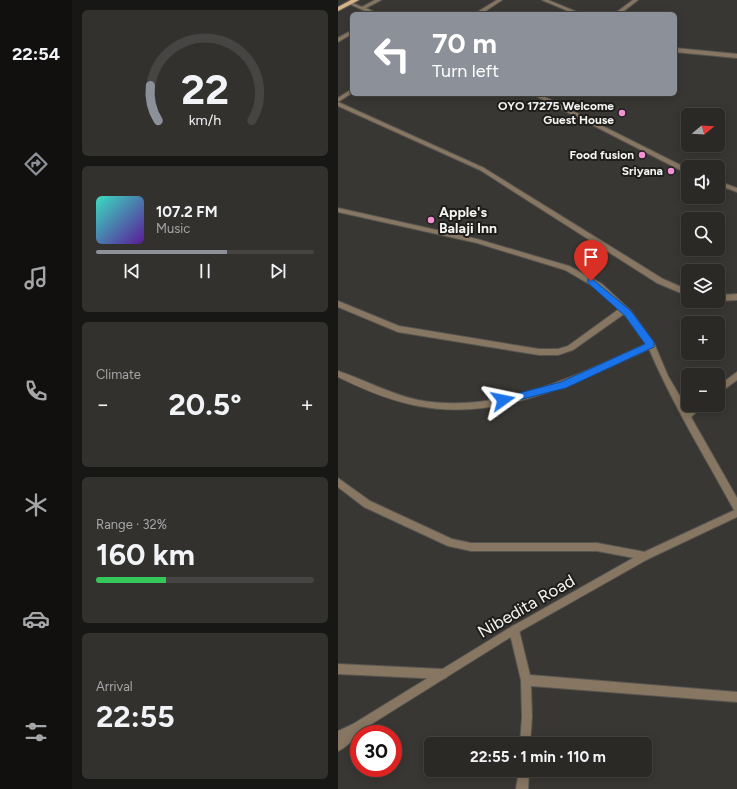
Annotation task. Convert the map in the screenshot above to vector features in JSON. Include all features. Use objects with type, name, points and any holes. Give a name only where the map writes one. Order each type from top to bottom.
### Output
[{"type":"main road","points":[[338,0],[351,2]]},
{"type":"main road","points":[[338,9],[351,2]]},
{"type":"street","points":[[363,8],[379,0]]},
{"type":"street","points":[[480,12],[500,0]]},
{"type":"street","points":[[544,0],[574,12]]},
{"type":"street","points":[[620,12],[636,0]]},
{"type":"street","points":[[351,2],[372,12]]},
{"type":"street","points":[[338,40],[350,33]]},
{"type":"street","points":[[677,50],[737,56]]},
{"type":"street","points":[[338,100],[350,92]]},
{"type":"street","points":[[539,96],[681,168]]},
{"type":"street","points":[[338,104],[482,169],[660,281],[681,291]]},
{"type":"street","points":[[725,186],[737,190]]},
{"type":"street","points":[[338,210],[477,241],[567,268],[599,286],[624,310],[651,345],[665,377],[737,507]]},
{"type":"street","points":[[725,298],[737,297]]},
{"type":"street","points":[[338,304],[398,329],[539,352],[556,352],[567,350],[575,346],[624,310]]},
{"type":"street","points":[[338,374],[418,402],[441,406],[466,406],[516,398],[563,385],[651,345]]},
{"type":"street","points":[[725,385],[737,375]]},
{"type":"street","points":[[686,416],[691,412]]},
{"type":"street","points":[[338,482],[367,504],[451,543],[471,547],[597,547],[645,556]]},
{"type":"street","name":"Nibedita Road","points":[[362,725],[514,630],[645,556],[737,513]]},
{"type":"street","points":[[514,630],[526,680],[527,717],[526,737]]},
{"type":"street","points":[[338,669],[442,674]]},
{"type":"street","points":[[526,680],[737,697]]},
{"type":"street","name":"Nibedita Road","points":[[338,737],[350,731]]},
{"type":"street","points":[[338,746],[350,735]]},
{"type":"street","points":[[522,789],[523,777]]},
{"type":"place","name":"OYO 17275 Welcome Guest House","points":[[622,113]]},
{"type":"place","name":"Food fusion","points":[[642,155]]},
{"type":"place","name":"Sriyana","points":[[671,171]]},
{"type":"place","name":"Apple's Balaji Inn","points":[[431,220]]},
{"type":"route","points":[[503,400],[516,398],[563,385],[651,345],[628,313],[599,286],[591,281]]}]
